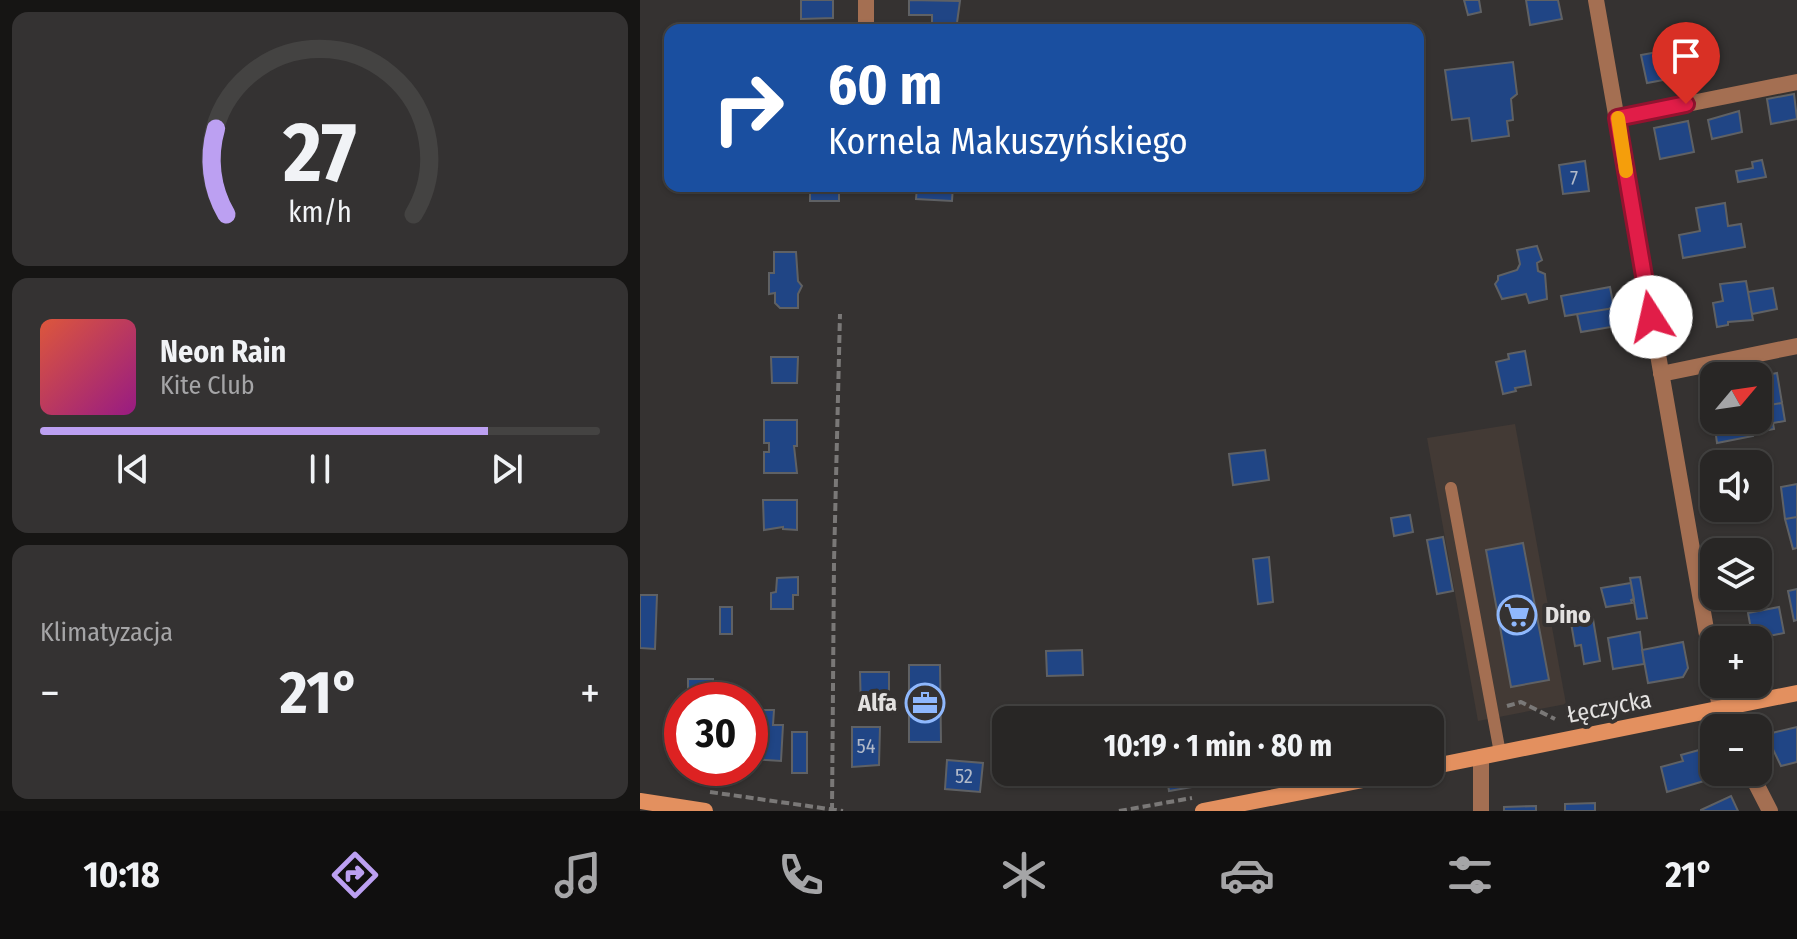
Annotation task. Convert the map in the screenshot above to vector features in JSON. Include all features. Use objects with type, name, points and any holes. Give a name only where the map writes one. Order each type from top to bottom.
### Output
[{"type":"street","points":[[866,0],[866,24]]},
{"type":"street","points":[[1596,0],[1705,626]]},
{"type":"street","points":[[1617,118],[1797,82]]},
{"type":"street","points":[[1661,374],[1797,346]]},
{"type":"street","name":"Łęczycka","points":[[1444,764],[1797,693]]},
{"type":"street","points":[[1718,698],[1722,714]]},
{"type":"street","points":[[1481,757],[1481,811]]},
{"type":"street","points":[[1204,811],[1332,786]]},
{"type":"street","points":[[1757,786],[1770,811]]},
{"type":"street","points":[[640,801],[705,811]]},
{"type":"lane","points":[[1451,488],[1500,753]]},
{"type":"path","points":[[832,810],[840,314]]},
{"type":"path","points":[[1491,710],[1521,702],[1555,719]]},
{"type":"path","points":[[700,791],[843,811]]},
{"type":"shaded area","points":[[1515,424],[1566,704],[1478,721],[1427,438]]},
{"type":"building","points":[[801,0],[833,0],[833,18],[801,19]]},
{"type":"building","points":[[909,0],[960,1],[957,24],[932,24],[932,15],[909,15]]},
{"type":"building","points":[[1464,0],[1479,0],[1481,12],[1468,15]]},
{"type":"building","points":[[1526,0],[1558,0],[1562,19],[1530,25]]},
{"type":"building","points":[[1668,50],[1674,78],[1647,83],[1641,55]]},
{"type":"building","points":[[1513,62],[1517,94],[1511,99],[1513,120],[1507,121],[1509,136],[1472,141],[1469,118],[1452,120],[1445,70]]},
{"type":"building","points":[[1794,94],[1797,119],[1771,124],[1767,99]]},
{"type":"building","points":[[1739,111],[1742,132],[1712,139],[1708,120]]},
{"type":"building","points":[[1688,121],[1694,152],[1660,159],[1654,128]]},
{"type":"building","points":[[1762,160],[1766,177],[1738,182],[1736,171],[1753,168],[1752,162]]},
{"type":"building","points":[[1585,161],[1589,191],[1563,194],[1559,165]]},
{"type":"building","points":[[810,192],[839,192],[839,201],[810,201]]},
{"type":"building","points":[[917,192],[953,192],[952,201],[916,199]]},
{"type":"building","points":[[1725,203],[1728,226],[1741,224],[1745,247],[1683,258],[1679,235],[1700,231],[1696,208]]},
{"type":"building","points":[[1537,246],[1542,260],[1537,263],[1538,271],[1545,274],[1547,299],[1529,303],[1526,294],[1502,299],[1495,284],[1498,276],[1517,270],[1520,264],[1517,250]]},
{"type":"building","points":[[774,252],[796,252],[798,281],[802,286],[798,294],[798,308],[780,308],[775,303],[775,293],[769,294],[769,273],[774,273]]},
{"type":"building","points":[[1746,281],[1753,320],[1728,322],[1728,325],[1717,327],[1713,303],[1723,301],[1720,284]]},
{"type":"building","points":[[1610,287],[1614,308],[1565,316],[1561,296]]},
{"type":"building","points":[[1773,288],[1777,309],[1752,314],[1748,292]]},
{"type":"building","points":[[1614,308],[1617,326],[1581,332],[1577,314]]},
{"type":"building","points":[[1525,351],[1531,385],[1503,394],[1496,362],[1509,359],[1508,354]]},
{"type":"building","points":[[771,357],[798,357],[797,383],[772,383]]},
{"type":"building","points":[[1777,373],[1782,403],[1772,405],[1772,374]]},
{"type":"building","points":[[1782,403],[1785,421],[1773,423],[1772,429],[1772,405]]},
{"type":"building","points":[[764,420],[797,420],[797,446],[794,446],[797,473],[764,473],[764,452],[769,452],[769,443],[764,443]]},
{"type":"building","points":[[1716,434],[1753,434],[1753,436],[1717,443]]},
{"type":"building","points":[[1265,450],[1269,480],[1233,485],[1229,454]]},
{"type":"building","points":[[1797,484],[1797,517],[1785,519],[1781,487]]},
{"type":"building","points":[[763,500],[797,500],[797,530],[783,527],[764,530]]},
{"type":"building","points":[[1410,515],[1413,532],[1394,536],[1391,518]]},
{"type":"building","points":[[1797,517],[1797,548],[1793,549],[1785,519]]},
{"type":"building","points":[[1443,537],[1453,591],[1437,594],[1427,540]]},
{"type":"building","name":"Dino","points":[[1523,543],[1549,680],[1511,687],[1486,550]]},
{"type":"building","points":[[1269,557],[1273,602],[1258,604],[1253,559]]},
{"type":"building","points":[[798,577],[798,595],[793,595],[793,609],[771,609],[771,593],[776,592],[777,578]]},
{"type":"building","points":[[1640,577],[1647,618],[1637,619],[1630,578]]},
{"type":"building","points":[[1631,583],[1632,603],[1606,607],[1601,588]]},
{"type":"building","points":[[1797,589],[1797,620],[1794,621],[1788,591]]},
{"type":"building","points":[[640,595],[657,595],[655,649],[640,648]]},
{"type":"building","points":[[720,607],[732,607],[732,634],[720,634]]},
{"type":"building","points":[[1779,607],[1784,633],[1772,635],[1772,626],[1750,626],[1748,613]]},
{"type":"building","points":[[1592,613],[1600,661],[1584,664],[1581,645],[1575,646],[1570,617]]},
{"type":"building","points":[[1640,632],[1644,664],[1613,669],[1608,638]]},
{"type":"building","points":[[1683,642],[1688,668],[1683,677],[1648,683],[1642,650]]},
{"type":"building","points":[[1082,650],[1083,675],[1047,676],[1046,651]]},
{"type":"building","name":"Alfa","points":[[909,665],[940,665],[941,742],[909,742]]},
{"type":"building","points":[[860,672],[889,672],[889,711],[861,711]]},
{"type":"building","points":[[688,679],[713,679],[713,682],[688,682]]},
{"type":"building","points":[[768,710],[774,710],[773,725],[783,725],[781,761],[768,760]]},
{"type":"building","points":[[852,727],[880,727],[879,765],[852,767]]},
{"type":"building","points":[[1797,727],[1797,762],[1781,766],[1772,747],[1772,733]]},
{"type":"building","points":[[792,732],[807,732],[807,773],[792,773]]},
{"type":"building","points":[[1700,750],[1700,782],[1667,792],[1661,767],[1683,761],[1681,755]]},
{"type":"building","points":[[947,760],[983,763],[980,792],[945,789]]},
{"type":"building","points":[[1168,786],[1198,786],[1169,791]]},
{"type":"building","points":[[1731,796],[1738,811],[1701,811],[1701,810]]},
{"type":"building","points":[[1595,803],[1595,811],[1565,811],[1565,804]]},
{"type":"building","points":[[1536,806],[1536,811],[1504,811],[1504,807]]},
{"type":"slow traffic","points":[[1618,118],[1626,171]]},
{"type":"place","name":"Dino","points":[[1517,615]]},
{"type":"place","name":"Alfa","points":[[925,703]]},
{"type":"route","points":[[1651,317],[1617,118],[1686,104]]}]
